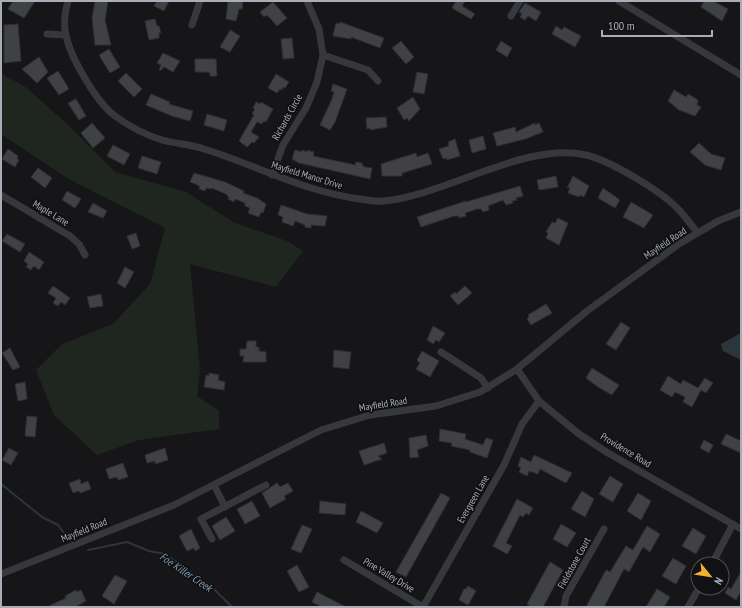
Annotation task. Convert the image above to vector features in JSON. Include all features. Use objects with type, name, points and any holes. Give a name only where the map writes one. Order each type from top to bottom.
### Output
[{"type":"street","name":"Mayfield Manor Drive","points":[[68,1],[65,17],[66,35],[74,59],[92,89],[113,114],[136,130],[162,140],[203,148],[315,190],[348,198],[381,202],[403,198],[549,153],[586,155],[610,164],[654,190],[678,208],[698,233]]},
{"type":"street","points":[[192,25],[200,1]]},
{"type":"street","name":"Richards Circle","points":[[272,174],[283,145],[306,108],[317,82],[323,55],[319,29],[306,1]]},
{"type":"street","points":[[512,16],[520,1]]},
{"type":"street","points":[[619,1],[741,75]]},
{"type":"street","points":[[47,34],[66,35]]},
{"type":"street","points":[[323,55],[368,70],[378,81]]},
{"type":"street","name":"Maple Lane","points":[[1,195],[70,236],[79,244],[85,255]]},
{"type":"street","name":"Mayfield Road","points":[[1,574],[174,505],[321,430],[342,422],[370,415],[436,406],[480,392],[517,369],[618,288],[679,244],[741,212]]},
{"type":"street","points":[[441,352],[481,378],[488,388]]},
{"type":"street","name":"Providence Road","points":[[517,369],[539,401],[579,434],[608,453],[741,529]]},
{"type":"street","name":"Evergreen Lane","points":[[423,607],[504,465],[522,424],[539,401]]},
{"type":"street","points":[[214,485],[225,506]]},
{"type":"street","points":[[212,539],[201,519],[266,485]]},
{"type":"street","points":[[716,556],[733,524]]},
{"type":"street","name":"Fieldstone Court","points":[[564,607],[566,596],[604,529]]},
{"type":"street","name":"Pine Valley Drive","points":[[344,560],[423,607]]},
{"type":"street","points":[[688,607],[694,596]]},
{"type":"shaded area","points":[[1,73],[27,88],[67,124],[115,172],[186,192],[235,223],[287,241],[303,251],[276,287],[190,264],[200,369],[197,396],[219,411],[219,429],[139,440],[97,455],[54,415],[36,370],[62,344],[113,324],[150,284],[165,228],[67,178],[1,134]]},
{"type":"shaded area","points":[[741,333],[741,360],[723,351],[721,344]]},
{"type":"building","points":[[13,1],[35,1],[24,18],[8,9]]},
{"type":"building","points":[[95,1],[108,1],[105,20],[111,45],[95,45],[92,18]]},
{"type":"building","points":[[157,1],[169,1],[164,11],[154,6]]},
{"type":"building","points":[[228,1],[243,2],[242,9],[239,9],[236,21],[226,19]]},
{"type":"building","points":[[456,1],[465,1],[462,6],[475,14],[471,19],[452,8]]},
{"type":"building","points":[[704,1],[713,1],[728,9],[722,21],[701,7]]},
{"type":"building","points":[[273,2],[287,18],[277,26],[270,18],[266,15],[264,17],[260,12]]},
{"type":"building","points":[[525,3],[541,12],[536,21],[528,16],[525,20],[520,17],[522,14],[519,12]]},
{"type":"building","points":[[155,19],[161,33],[159,33],[159,38],[149,40],[145,21]]},
{"type":"building","points":[[340,22],[384,38],[380,48],[351,37],[351,39],[333,36],[336,23],[340,24]]},
{"type":"building","points":[[18,24],[21,61],[4,63],[4,25]]},
{"type":"building","points":[[556,26],[562,30],[564,27],[581,36],[575,47],[552,34]]},
{"type":"building","points":[[230,30],[240,36],[230,52],[220,47]]},
{"type":"building","points":[[292,38],[294,58],[283,59],[281,39]]},
{"type":"building","points":[[401,41],[414,57],[406,64],[392,48]]},
{"type":"building","points":[[501,41],[512,48],[507,57],[496,50]]},
{"type":"building","points":[[109,49],[120,67],[110,73],[99,55]]},
{"type":"building","points":[[163,53],[180,61],[173,72],[164,67],[160,71],[159,70],[161,65],[157,63]]},
{"type":"building","points":[[39,57],[48,72],[37,83],[22,69]]},
{"type":"building","points":[[195,59],[216,59],[217,76],[210,76],[210,73],[206,72],[195,72]]},
{"type":"building","points":[[58,71],[69,89],[59,95],[47,78]]},
{"type":"building","points":[[417,72],[428,74],[424,94],[413,92]]},
{"type":"building","points":[[126,73],[142,89],[134,97],[118,81]]},
{"type":"building","points":[[276,74],[289,82],[285,88],[283,87],[282,90],[280,89],[277,93],[268,88]]},
{"type":"building","points":[[333,84],[347,89],[335,122],[330,130],[320,125],[332,99],[334,92],[331,91]]},
{"type":"building","points":[[674,90],[686,97],[688,94],[698,100],[697,105],[701,107],[695,116],[679,110],[668,101]]},
{"type":"building","points":[[151,94],[170,102],[169,104],[193,111],[190,121],[172,116],[146,105]]},
{"type":"building","points":[[413,97],[420,109],[409,121],[407,118],[404,120],[397,108]]},
{"type":"building","points":[[76,99],[86,116],[79,120],[68,103]]},
{"type":"building","points":[[256,102],[260,104],[261,102],[273,109],[266,122],[264,121],[262,124],[257,122],[251,132],[259,137],[254,143],[252,142],[247,147],[239,141],[254,115],[252,114],[255,109],[253,108]]},
{"type":"building","points":[[207,114],[227,120],[224,131],[204,125]]},
{"type":"building","points":[[386,117],[387,127],[370,130],[370,128],[367,129],[366,118]]},
{"type":"building","points":[[92,123],[105,138],[93,148],[81,133]]},
{"type":"building","points":[[535,123],[535,125],[539,123],[543,132],[525,139],[497,146],[493,133],[515,127],[516,132]]},
{"type":"building","points":[[483,136],[486,149],[472,153],[469,140]]},
{"type":"building","points":[[455,139],[460,156],[447,160],[446,158],[443,159],[439,149],[449,146],[448,142]]},
{"type":"building","points":[[699,143],[711,154],[725,158],[721,170],[705,165],[690,152]]},
{"type":"building","points":[[113,145],[130,154],[124,165],[107,156]]},
{"type":"building","points":[[8,149],[18,156],[17,159],[19,160],[15,167],[2,159]]},
{"type":"building","points":[[295,150],[307,152],[307,150],[314,152],[313,156],[355,165],[356,162],[362,163],[365,167],[372,168],[370,179],[299,163],[292,159]]},
{"type":"building","points":[[416,153],[417,157],[428,153],[432,164],[402,173],[402,176],[382,176],[381,164]]},
{"type":"building","points":[[142,156],[161,162],[157,174],[138,168]]},
{"type":"building","points":[[38,168],[52,178],[45,188],[31,177]]},
{"type":"building","points":[[194,173],[225,182],[244,191],[243,193],[257,198],[266,204],[263,213],[261,212],[259,217],[248,213],[250,208],[245,206],[245,203],[235,199],[234,202],[228,199],[229,197],[226,194],[212,188],[206,188],[205,191],[199,189],[200,187],[190,182]]},
{"type":"building","points":[[556,176],[558,187],[539,190],[537,180]]},
{"type":"building","points":[[573,176],[589,186],[584,197],[580,195],[579,197],[568,193],[570,187],[567,188]]},
{"type":"building","points":[[520,186],[523,196],[516,198],[517,200],[512,201],[513,203],[506,205],[503,200],[488,206],[489,210],[483,212],[481,209],[477,209],[465,213],[466,216],[459,218],[459,216],[454,216],[421,227],[417,217],[466,201]]},
{"type":"building","points":[[603,188],[620,200],[615,208],[598,198]]},
{"type":"building","points":[[67,191],[81,199],[75,208],[62,200]]},
{"type":"building","points":[[631,202],[653,215],[644,228],[623,217]]},
{"type":"building","points":[[93,203],[107,211],[103,218],[88,212]]},
{"type":"building","points":[[281,205],[307,214],[327,216],[325,226],[311,225],[311,228],[305,227],[305,225],[295,221],[293,226],[282,222],[283,217],[278,215]]},
{"type":"building","points":[[558,218],[568,223],[559,245],[546,238],[548,233],[546,232],[552,222],[555,223]]},
{"type":"building","points":[[136,233],[140,246],[132,249],[127,236]]},
{"type":"building","points":[[7,234],[25,244],[20,252],[2,241]]},
{"type":"building","points":[[29,252],[44,262],[39,270],[34,266],[31,270],[26,267],[28,264],[24,261]]},
{"type":"building","points":[[125,267],[134,272],[125,288],[117,283]]},
{"type":"building","points":[[53,286],[70,298],[65,305],[61,302],[58,306],[53,303],[56,298],[48,293]]},
{"type":"building","points":[[465,286],[472,293],[458,305],[450,296],[455,292],[456,294]]},
{"type":"building","points":[[101,294],[103,306],[90,308],[87,297]]},
{"type":"building","points":[[546,304],[552,313],[531,325],[527,319],[529,317],[528,315]]},
{"type":"building","points":[[621,322],[630,328],[616,350],[606,344]]},
{"type":"building","points":[[433,326],[445,333],[439,342],[436,340],[433,344],[427,340]]},
{"type":"building","points":[[247,341],[256,341],[256,347],[259,347],[259,351],[266,352],[266,362],[243,362],[244,356],[240,356],[240,349],[246,349]]},
{"type":"building","points":[[10,348],[20,367],[13,370],[2,353]]},
{"type":"building","points":[[334,350],[351,352],[349,369],[333,367]]},
{"type":"building","points":[[422,351],[439,361],[430,377],[416,369],[420,363],[417,360]]},
{"type":"building","points":[[592,368],[619,385],[612,395],[586,378]]},
{"type":"building","points":[[209,373],[219,375],[218,380],[225,382],[224,390],[204,387],[206,375],[209,376]]},
{"type":"building","points":[[668,376],[681,384],[683,380],[698,388],[705,378],[713,383],[706,393],[701,390],[692,407],[683,402],[685,397],[675,392],[672,397],[660,390]]},
{"type":"building","points":[[25,382],[27,399],[18,401],[15,384]]},
{"type":"building","points":[[27,416],[37,417],[35,437],[25,436]]},
{"type":"building","points":[[440,429],[466,434],[465,439],[483,445],[486,438],[493,440],[487,458],[470,452],[470,450],[451,446],[452,443],[439,441]]},
{"type":"building","points":[[726,434],[741,441],[741,453],[721,444]]},
{"type":"building","points":[[426,435],[428,446],[417,450],[419,457],[410,458],[409,438]]},
{"type":"building","points":[[704,440],[713,445],[709,453],[700,448]]},
{"type":"building","points":[[384,443],[387,453],[378,456],[382,459],[364,465],[359,451]]},
{"type":"building","points":[[9,448],[18,453],[11,465],[2,460]]},
{"type":"building","points":[[165,448],[168,460],[155,464],[155,461],[147,463],[145,455]]},
{"type":"building","points":[[534,455],[572,473],[566,483],[540,469],[538,474],[529,471],[527,476],[519,472],[521,468],[518,466],[521,457],[531,462]]},
{"type":"building","points":[[123,463],[128,477],[118,480],[117,477],[109,479],[106,469]]},
{"type":"building","points":[[610,476],[623,484],[613,502],[599,494]]},
{"type":"building","points":[[80,479],[81,484],[88,481],[91,489],[80,493],[79,491],[73,493],[69,483]]},
{"type":"building","points":[[277,483],[280,487],[288,483],[293,491],[284,496],[286,499],[270,508],[262,493]]},
{"type":"building","points":[[582,491],[594,499],[585,517],[571,509]]},
{"type":"building","points":[[441,493],[450,498],[406,577],[396,572]]},
{"type":"building","points":[[638,493],[651,501],[641,520],[627,511]]},
{"type":"building","points":[[517,499],[533,508],[529,515],[526,513],[523,517],[520,515],[506,543],[512,546],[507,554],[493,546]]},
{"type":"building","points":[[252,501],[260,516],[245,524],[237,509]]},
{"type":"building","points":[[320,501],[346,504],[345,515],[319,513]]},
{"type":"building","points":[[361,511],[383,523],[377,533],[356,522]]},
{"type":"building","points":[[226,517],[235,531],[220,540],[212,526]]},
{"type":"building","points":[[561,524],[576,533],[567,547],[553,539]]},
{"type":"building","points":[[302,525],[312,529],[301,553],[291,549]]},
{"type":"building","points":[[647,526],[660,534],[650,552],[643,547],[629,572],[624,569],[604,607],[586,607],[606,570],[610,572],[626,546],[633,550]]},
{"type":"building","points":[[693,528],[706,536],[696,554],[682,546]]},
{"type":"building","points":[[191,529],[200,548],[195,551],[194,548],[187,551],[179,536]]},
{"type":"building","points":[[673,558],[686,566],[676,584],[662,576]]},
{"type":"building","points":[[550,562],[563,570],[543,607],[532,607],[527,604]]},
{"type":"building","points":[[297,565],[309,587],[299,592],[287,571]]},
{"type":"building","points":[[741,572],[741,591],[736,600],[730,596],[730,588],[731,589]]},
{"type":"building","points":[[115,575],[127,581],[114,604],[102,596]]},
{"type":"building","points":[[468,586],[476,591],[468,605],[459,600],[464,589]]},
{"type":"building","points":[[657,589],[670,597],[664,607],[646,607]]},
{"type":"building","points":[[76,590],[77,592],[81,590],[86,601],[75,607],[47,607],[66,598],[65,596]]},
{"type":"building","points":[[317,592],[346,607],[322,607],[312,602]]},
{"type":"waterway","name":"Foe Killer Creek","points":[[1,484],[42,517],[58,525],[67,537]]},
{"type":"waterway","name":"Foe Killer Creek","points":[[88,550],[127,542],[149,551],[165,554],[212,587],[232,607]]}]
